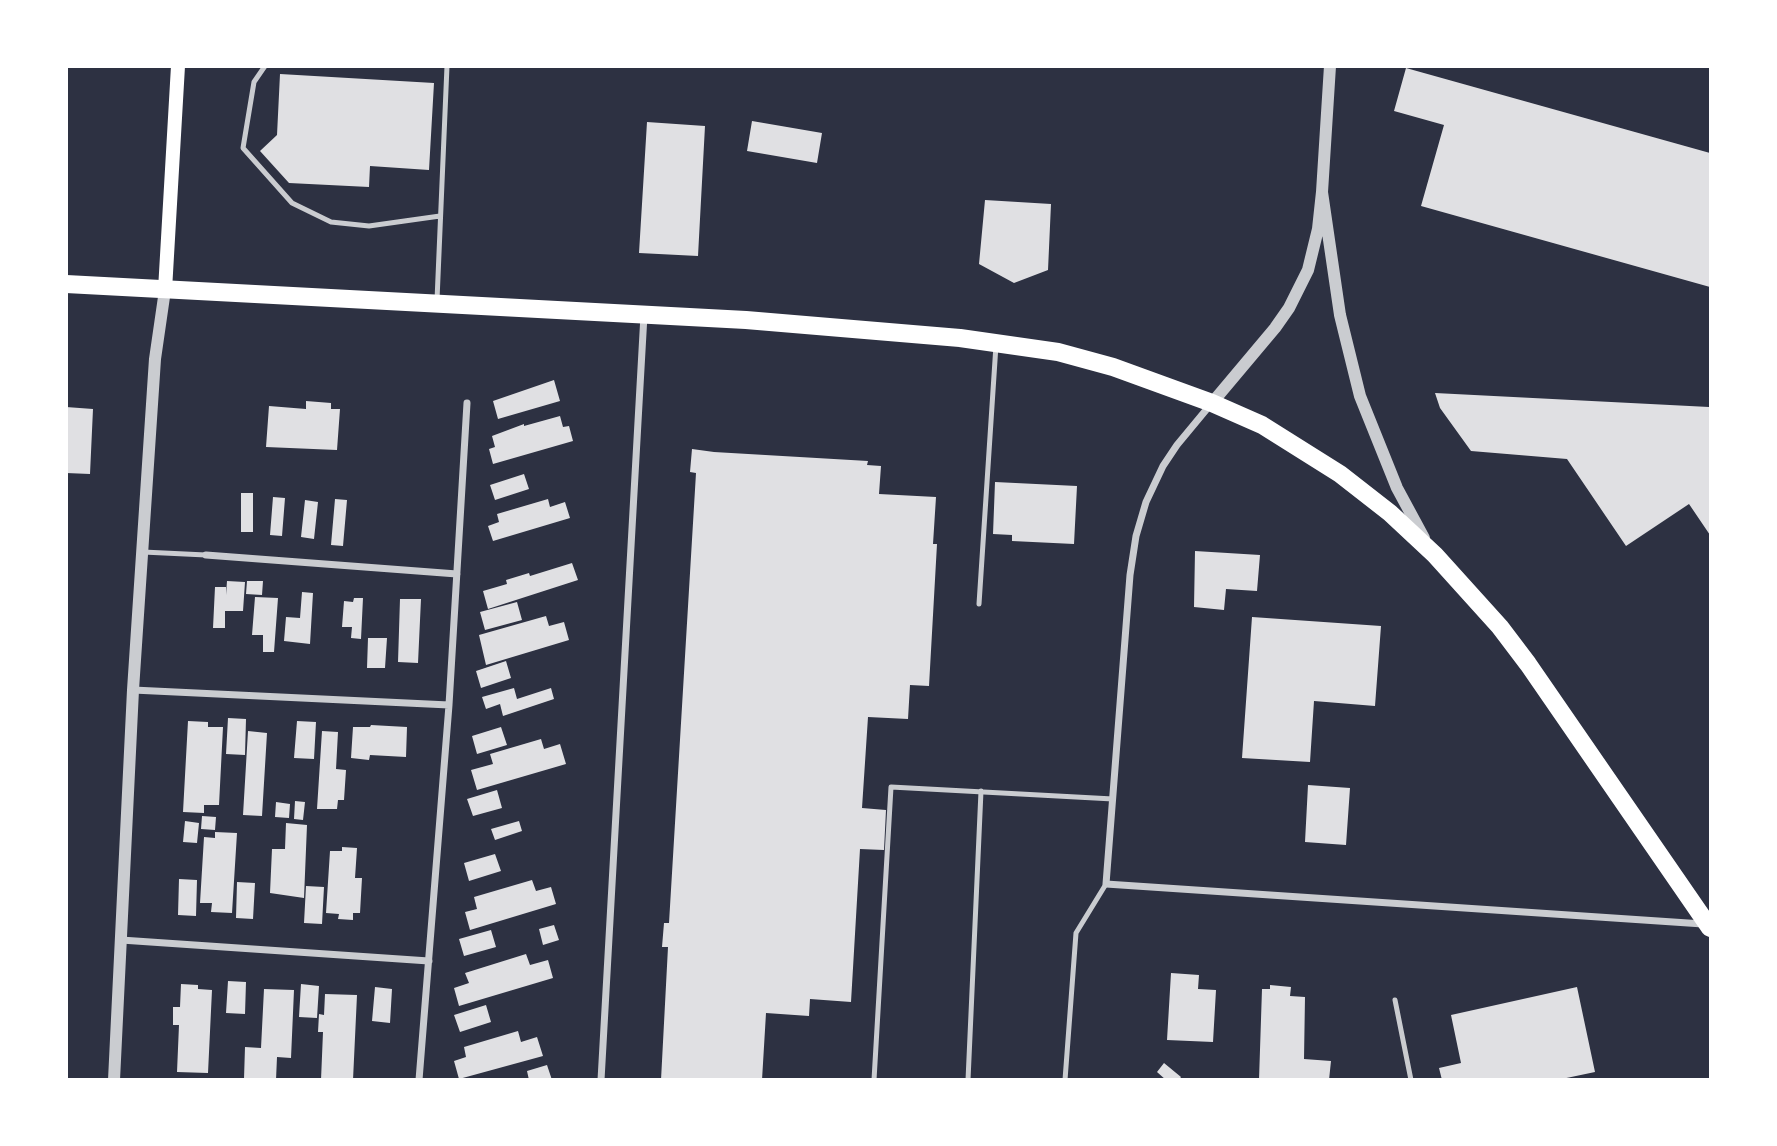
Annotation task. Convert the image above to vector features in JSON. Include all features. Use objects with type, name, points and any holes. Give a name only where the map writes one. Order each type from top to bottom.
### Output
[{"type":"main road","points":[[165,290],[178,66]]},
{"type":"main road","points":[[66,284],[746,320],[996,342],[1058,352],[1113,367],[1212,403],[1262,425],[1323,463],[1390,513],[1435,555],[1500,627],[1528,664],[1709,926]]},
{"type":"street","points":[[1330,66],[1322,192],[1314,249],[1299,289],[1275,328],[1177,445],[1163,466],[1146,502],[1136,536],[1130,575],[1106,884],[1709,926]]},
{"type":"street","points":[[1322,192],[1340,315],[1360,397],[1397,488],[1412,519],[1435,555]]},
{"type":"street","points":[[114,1080],[134,690],[155,359],[165,290]]},
{"type":"street","points":[[601,1080],[644,314]]},
{"type":"street","points":[[419,1080],[449,705],[467,404]]},
{"type":"street","points":[[206,555],[457,574]]},
{"type":"street","points":[[134,690],[449,705]]},
{"type":"street","points":[[121,940],[429,961]]},
{"type":"lane","points":[[265,66],[254,82],[243,148],[292,204],[331,222],[369,226],[440,216]]},
{"type":"lane","points":[[436,303],[447,66]]},
{"type":"lane","points":[[979,604],[996,342]]},
{"type":"lane","points":[[143,552],[206,555]]},
{"type":"lane","points":[[874,1080],[891,787],[1113,799]]},
{"type":"lane","points":[[968,1080],[981,791]]},
{"type":"lane","points":[[1065,1080],[1076,933],[1106,884]]},
{"type":"lane","points":[[1395,1000],[1410,1080]]},
{"type":"building","points":[[1406,68],[1710,153],[1710,287],[1421,206],[1444,125],[1394,111]]},
{"type":"building","points":[[280,74],[434,83],[429,170],[370,166],[369,187],[289,183],[260,151],[277,135]]},
{"type":"building","points":[[752,121],[822,133],[817,163],[747,151]]},
{"type":"building","points":[[647,122],[705,126],[698,256],[639,253]]},
{"type":"building","points":[[985,200],[1051,204],[1048,270],[1014,283],[979,264]]},
{"type":"building","points":[[554,380],[560,401],[498,419],[493,401]]},
{"type":"building","points":[[1435,393],[1709,407],[1710,535],[1689,504],[1626,546],[1567,459],[1471,451],[1440,408]]},
{"type":"building","points":[[306,401],[331,403],[331,409],[340,409],[337,450],[266,447],[269,406],[306,409]]},
{"type":"building","points":[[66,407],[93,409],[90,474],[66,473]]},
{"type":"building","points":[[560,416],[563,427],[569,426],[573,441],[493,464],[489,449],[495,447],[492,436],[524,424]]},
{"type":"building","points":[[692,449],[868,461],[867,465],[881,466],[879,494],[936,497],[933,544],[937,544],[929,686],[910,685],[908,719],[868,717],[862,808],[886,810],[884,850],[860,849],[851,1002],[810,999],[809,1016],[766,1013],[762,1080],[661,1080],[668,947],[662,947],[664,923],[669,923],[696,473],[690,472]]},
{"type":"building","points":[[524,474],[529,489],[495,500],[490,485]]},
{"type":"building","points":[[995,482],[1077,486],[1074,544],[1012,541],[1012,535],[993,534]]},
{"type":"building","points":[[241,493],[253,493],[253,532],[241,532]]},
{"type":"building","points":[[273,497],[285,498],[282,536],[270,535]]},
{"type":"building","points":[[335,499],[347,500],[343,546],[331,545]]},
{"type":"building","points":[[548,499],[550,507],[565,502],[570,518],[493,541],[488,526],[499,522],[497,514]]},
{"type":"building","points":[[305,500],[318,502],[314,539],[301,537]]},
{"type":"building","points":[[1195,551],[1260,555],[1257,591],[1226,589],[1224,610],[1194,607]]},
{"type":"building","points":[[572,563],[578,580],[488,609],[483,591],[507,584],[506,580],[529,573],[530,576]]},
{"type":"building","points":[[227,581],[245,582],[243,611],[225,611],[225,628],[213,628],[215,587],[226,587],[226,595]]},
{"type":"building","points":[[247,581],[263,581],[262,595],[246,594]]},
{"type":"building","points":[[302,592],[313,593],[310,644],[284,641],[286,617],[300,618]]},
{"type":"building","points":[[255,597],[278,598],[274,652],[263,652],[263,635],[252,635]]},
{"type":"building","points":[[354,598],[363,598],[361,639],[351,638],[352,627],[342,627],[344,601],[353,602]]},
{"type":"building","points":[[400,599],[421,599],[418,663],[398,662]]},
{"type":"building","points":[[517,602],[522,620],[485,630],[480,612]]},
{"type":"building","points":[[546,616],[549,626],[564,622],[569,640],[486,665],[479,635]]},
{"type":"building","points":[[1252,617],[1381,626],[1375,706],[1314,701],[1310,762],[1242,758]]},
{"type":"building","points":[[368,638],[387,638],[385,668],[367,668]]},
{"type":"building","points":[[506,661],[511,678],[481,688],[476,671]]},
{"type":"building","points":[[514,688],[517,699],[551,688],[554,699],[503,716],[500,704],[486,709],[482,697]]},
{"type":"building","points":[[228,718],[246,719],[245,755],[226,754]]},
{"type":"building","points":[[188,721],[208,722],[208,727],[223,727],[219,805],[204,805],[204,813],[183,812]]},
{"type":"building","points":[[297,721],[316,722],[314,759],[294,758]]},
{"type":"building","points":[[353,727],[407,727],[406,757],[370,755],[369,760],[351,758]]},
{"type":"building","points":[[501,727],[507,745],[477,754],[472,736]]},
{"type":"building","points":[[248,731],[267,733],[262,816],[243,815]]},
{"type":"building","points":[[322,731],[338,732],[336,769],[346,770],[344,800],[338,800],[337,809],[317,809]]},
{"type":"building","points":[[541,739],[544,749],[560,744],[566,764],[477,790],[471,770],[493,764],[490,754]]},
{"type":"building","points":[[1308,785],[1350,788],[1346,845],[1305,842]]},
{"type":"building","points":[[497,790],[502,808],[473,816],[467,799]]},
{"type":"building","points":[[295,801],[305,802],[303,820],[294,819]]},
{"type":"building","points":[[276,802],[290,804],[289,818],[275,817]]},
{"type":"building","points":[[202,816],[216,817],[215,830],[201,829]]},
{"type":"building","points":[[185,821],[199,823],[197,843],[183,842]]},
{"type":"building","points":[[519,821],[522,831],[495,840],[491,829]]},
{"type":"building","points":[[286,823],[307,825],[304,898],[270,893],[272,849],[285,849]]},
{"type":"building","points":[[215,832],[237,833],[232,913],[211,912],[212,903],[200,903],[204,837],[215,838]]},
{"type":"building","points":[[342,847],[357,848],[355,878],[362,878],[360,913],[353,913],[353,920],[338,919],[339,914],[326,913],[330,851],[342,851]]},
{"type":"building","points":[[495,854],[501,871],[469,881],[464,863]]},
{"type":"building","points":[[179,879],[197,880],[196,916],[178,915]]},
{"type":"building","points":[[532,880],[536,891],[551,887],[556,904],[470,930],[465,912],[477,909],[474,897]]},
{"type":"building","points":[[237,882],[255,883],[253,919],[236,918]]},
{"type":"building","points":[[306,886],[324,887],[322,924],[304,923]]},
{"type":"building","points":[[554,925],[559,940],[543,945],[539,929]]},
{"type":"building","points":[[491,930],[496,947],[464,956],[459,939]]},
{"type":"building","points":[[526,954],[530,965],[548,960],[553,978],[459,1006],[454,988],[469,983],[465,973]]},
{"type":"building","points":[[1171,973],[1199,975],[1198,989],[1216,990],[1213,1042],[1167,1040]]},
{"type":"building","points":[[228,981],[246,982],[245,1014],[226,1013]]},
{"type":"building","points":[[181,984],[198,985],[198,989],[212,990],[208,1073],[177,1072],[179,1025],[173,1025],[173,1007],[180,1007]]},
{"type":"building","points":[[301,984],[319,986],[317,1018],[299,1017]]},
{"type":"building","points":[[1270,985],[1291,987],[1290,996],[1305,997],[1304,1059],[1331,1061],[1329,1080],[1259,1080],[1262,989],[1270,989]]},
{"type":"building","points":[[375,987],[392,989],[390,1023],[372,1021]]},
{"type":"building","points":[[1577,987],[1595,1072],[1557,1080],[1442,1080],[1439,1068],[1461,1063],[1451,1015]]},
{"type":"building","points":[[264,989],[294,990],[291,1058],[277,1057],[276,1080],[244,1079],[245,1047],[261,1048]]},
{"type":"building","points":[[325,994],[357,995],[353,1080],[321,1080],[323,1032],[318,1032],[319,1014],[324,1015]]},
{"type":"building","points":[[486,1005],[491,1022],[460,1032],[454,1015]]},
{"type":"building","points":[[518,1031],[521,1042],[537,1037],[543,1056],[459,1079],[454,1061],[466,1057],[464,1047]]},
{"type":"building","points":[[1164,1063],[1181,1077],[1179,1080],[1166,1080],[1157,1072]]},
{"type":"building","points":[[547,1065],[552,1080],[529,1080],[527,1071]]}]
